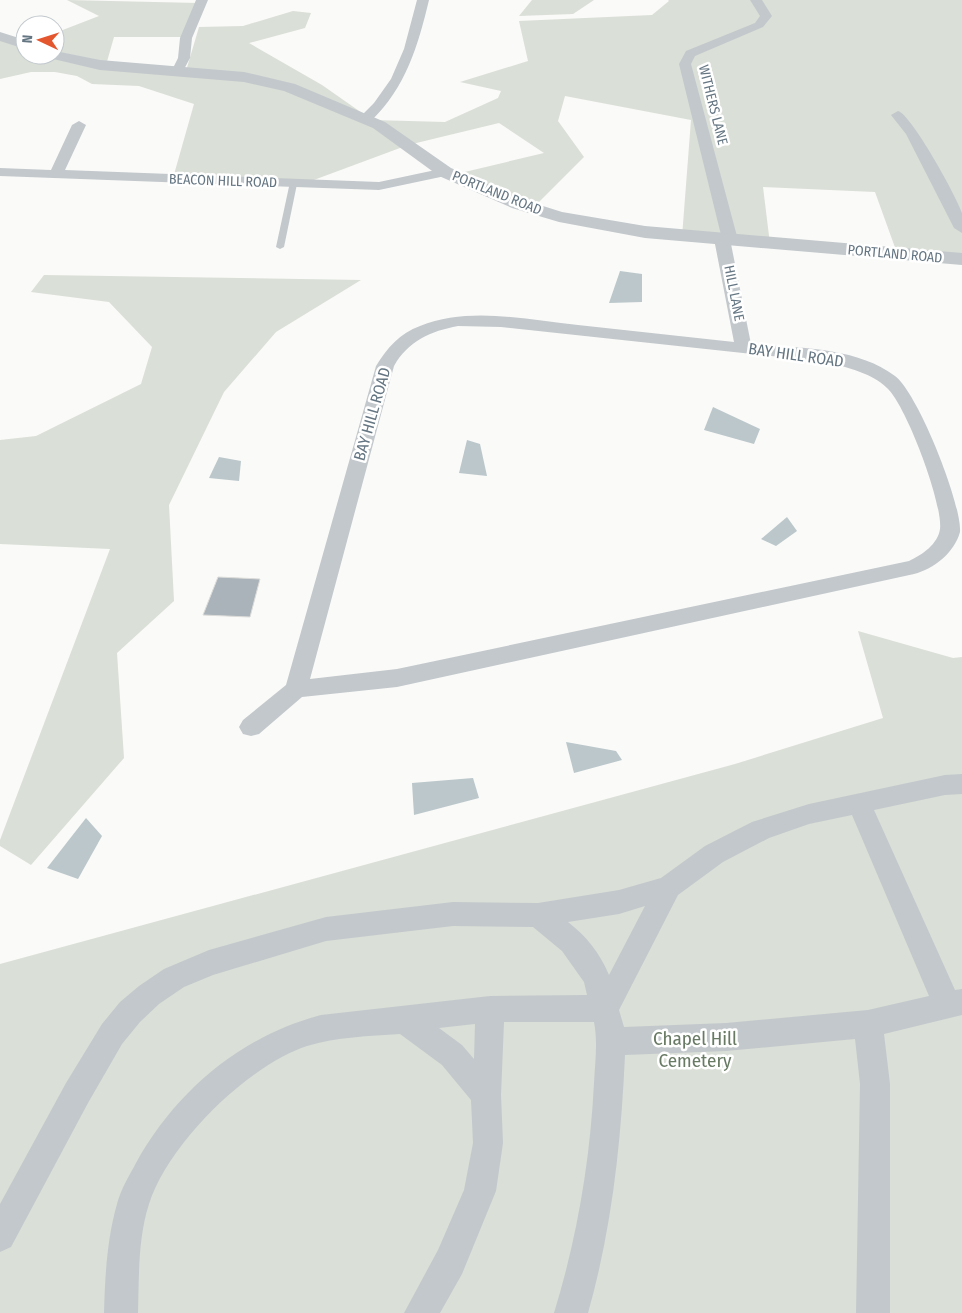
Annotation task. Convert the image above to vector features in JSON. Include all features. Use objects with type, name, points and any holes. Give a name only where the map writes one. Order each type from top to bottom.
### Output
[{"type":"street","points":[[178,70],[184,58],[186,38],[202,0]]},
{"type":"street","points":[[366,118],[388,96],[406,65],[424,0]]},
{"type":"street","name":"WITHERS LANE","points":[[726,239],[685,64],[690,54],[759,25],[764,21],[766,16],[756,0]]},
{"type":"street","points":[[0,36],[15,41]]},
{"type":"street","name":"PORTLAND ROAD","points":[[65,57],[100,65],[244,77],[273,83],[309,94],[366,118],[407,143],[445,172],[518,204],[559,217],[645,232],[962,259]]},
{"type":"street","points":[[898,115],[912,133],[962,228]]},
{"type":"street","points":[[56,175],[79,125]]},
{"type":"street","points":[[412,179],[412,164],[418,153]]},
{"type":"street","name":"BEACON HILL ROAD","points":[[0,172],[378,186],[445,172]]},
{"type":"street","name":"HILL LANE","points":[[726,239],[742,327],[743,347]]},
{"type":"street","name":"BAY HILL ROAD","points":[[480,321],[743,347],[829,357],[869,370],[886,378],[897,387],[914,416],[943,491],[950,529],[947,540],[939,551],[922,564],[914,567],[397,678],[296,689],[385,366],[399,343],[423,330],[440,324],[480,321]]},
{"type":"street","points":[[251,727],[296,689]]},
{"type":"street","points":[[0,1236],[77,1092],[112,1034],[130,1012],[149,995],[174,978],[266,945],[326,929],[453,914],[538,915],[619,902],[668,887],[714,854],[761,830],[809,814],[946,785],[962,784]]},
{"type":"street","points":[[610,1039],[624,1041],[726,1037],[868,1024],[954,1003],[876,837],[858,804]]},
{"type":"street","points":[[604,1009],[620,982],[668,887]]},
{"type":"street","points":[[538,915],[572,942],[584,957],[597,979],[604,1009],[611,1025],[608,1119],[599,1200],[571,1313]]},
{"type":"street","points":[[121,1313],[122,1262],[133,1202],[154,1158],[183,1118],[208,1093],[243,1066],[273,1047],[294,1037],[321,1028],[358,1022],[406,1020],[439,1013],[490,1009],[536,1007],[604,1009]]},
{"type":"street","points":[[421,1313],[454,1255],[480,1192],[488,1143],[486,1095],[490,1009]]},
{"type":"street","points":[[406,1020],[452,1055],[486,1095]]},
{"type":"street","points":[[868,1024],[875,1084],[873,1313]]},
{"type":"lane","points":[[280,246],[293,184]]},
{"type":"green space","points":[[67,0],[198,3],[183,37],[114,37],[106,65],[186,71],[199,27],[243,26],[293,11],[311,13],[305,28],[249,43],[322,85],[372,120],[445,122],[498,98],[501,91],[460,82],[528,61],[519,21],[652,15],[668,0],[962,0],[962,259],[897,253],[875,192],[763,187],[770,244],[682,237],[691,120],[565,96],[558,121],[584,157],[530,211],[452,175],[544,153],[499,123],[408,145],[303,184],[173,178],[194,104],[139,86],[92,84],[77,76],[55,72],[31,72],[0,79],[0,40],[15,42],[15,65],[65,65],[65,29],[99,16]]},
{"type":"green space","points":[[532,0],[594,0],[573,14],[519,16]]},
{"type":"green space","points":[[44,275],[361,280],[276,332],[224,392],[169,505],[174,601],[117,653],[124,758],[31,865],[0,846],[0,840],[110,549],[0,544],[0,440],[36,436],[141,384],[152,347],[109,302],[31,292]]},
{"type":"green space","name":"Chapel Hill Cemetery","points":[[858,631],[953,658],[962,657],[962,1313],[0,1313],[0,964],[735,764],[883,718]]},
{"type":"shaded area","points":[[620,271],[642,274],[642,302],[609,303]]},
{"type":"shaded area","points":[[713,407],[760,429],[754,444],[704,430]]},
{"type":"shaded area","points":[[467,440],[480,444],[487,476],[459,473]]},
{"type":"shaded area","points":[[219,457],[241,461],[239,481],[209,478]]},
{"type":"shaded area","points":[[787,517],[797,531],[776,546],[761,539]]},
{"type":"shaded area","points":[[566,742],[616,751],[622,760],[574,773]]},
{"type":"shaded area","points":[[473,778],[479,798],[414,815],[412,783]]},
{"type":"shaded area","points":[[86,818],[102,836],[78,879],[47,868]]},
{"type":"building","points":[[218,577],[260,579],[250,617],[203,615]]}]
